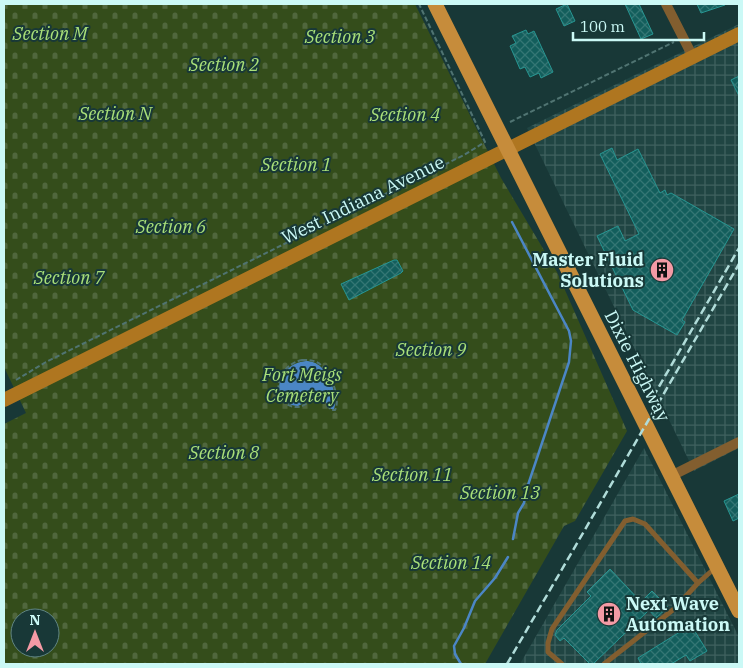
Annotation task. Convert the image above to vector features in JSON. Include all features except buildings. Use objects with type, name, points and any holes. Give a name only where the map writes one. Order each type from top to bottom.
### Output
[{"type":"main road","name":"Dixie Highway","points":[[436,4],[739,611]]},
{"type":"main road","name":"West Indiana Avenue","points":[[4,400],[739,34]]},
{"type":"street","points":[[666,4],[693,58]]},
{"type":"street","points":[[672,476],[739,442]]},
{"type":"lane","points":[[562,664],[548,652],[548,643],[552,629],[625,521],[633,519],[645,524],[698,583]]},
{"type":"lane","points":[[604,664],[674,609],[717,566]]},
{"type":"path","points":[[12,383],[46,362],[464,155],[485,142],[419,4]]},
{"type":"path","points":[[510,122],[680,39]]},
{"type":"path","points":[[310,360],[320,364],[326,372],[333,386],[337,406],[335,410],[330,410],[318,397],[298,407],[290,406],[284,401],[278,386],[282,373],[295,362],[310,360]]},
{"type":"shaded area","points":[[739,24],[739,448],[694,471],[527,128]]},
{"type":"shaded area","points":[[644,448],[739,637],[739,664],[520,664]]},
{"type":"green space","name":"Fort Meigs Cemetery","points":[[4,4],[415,4],[501,178],[557,272],[627,431],[575,521],[564,526],[485,664],[4,664],[4,424],[26,413],[4,367]]},
{"type":"water","points":[[306,361],[318,364],[328,375],[333,387],[334,409],[331,409],[321,396],[317,396],[298,406],[289,404],[283,399],[280,392],[282,376],[296,364]]},
{"type":"waterway","points":[[512,222],[569,331],[571,341],[569,362],[527,488],[524,503],[518,513],[513,539]]},
{"type":"waterway","points":[[461,664],[455,654],[454,646],[475,601],[495,578],[508,557]]},
{"type":"railway","points":[[653,397],[739,248]]},
{"type":"railway","points":[[507,664],[739,264]]},
{"type":"place","name":"Master Fluid Solutions","points":[[662,270]]},
{"type":"place","name":"Next Wave Automation","points":[[609,614]]},
{"type":"park label","name":"Section M","points":[[50,34]]},
{"type":"park label","name":"Section 3","points":[[340,37]]},
{"type":"park label","name":"Section 2","points":[[224,65]]},
{"type":"park label","name":"Section N","points":[[115,114]]},
{"type":"park label","name":"Section 4","points":[[405,115]]},
{"type":"park label","name":"Section 1","points":[[296,165]]},
{"type":"park label","name":"Section 6","points":[[171,227]]},
{"type":"park label","name":"Section 7","points":[[69,278]]},
{"type":"park label","name":"Section 9","points":[[431,350]]},
{"type":"park label","name":"Section 8","points":[[224,453]]},
{"type":"park label","name":"Section 11","points":[[412,475]]},
{"type":"park label","name":"Section 13","points":[[500,493]]},
{"type":"park label","name":"Section 14","points":[[451,563]]}]
